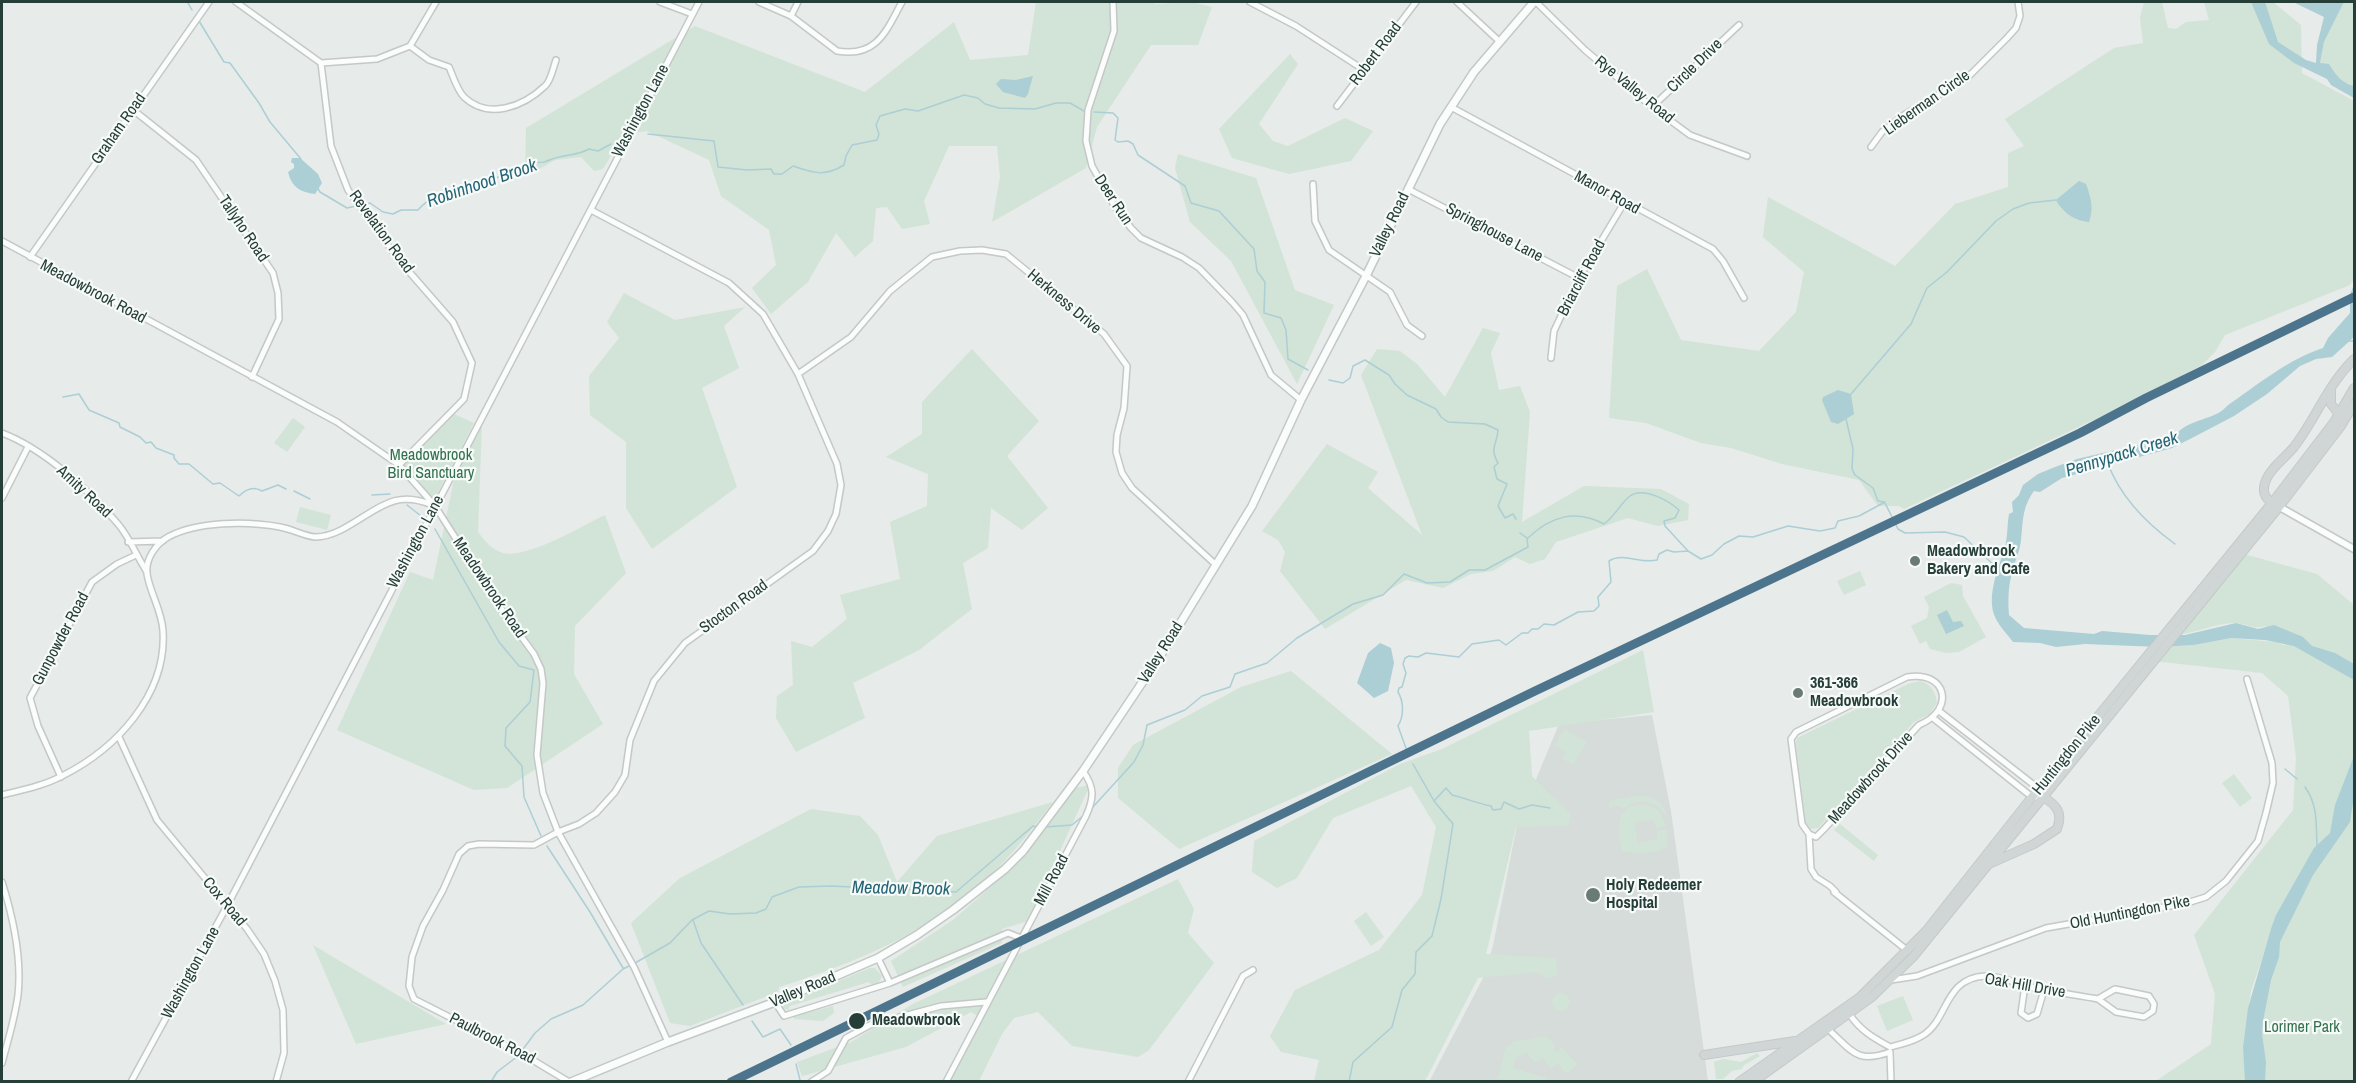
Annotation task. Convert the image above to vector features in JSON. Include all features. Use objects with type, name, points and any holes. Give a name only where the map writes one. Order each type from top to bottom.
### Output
[{"type":"main road","name":"Valley Road","points":[[570,1082],[775,1002],[878,958],[953,910],[1005,869],[1038,833],[1083,771],[1162,653],[1252,506],[1301,400],[1366,276],[1429,145],[1451,107],[1474,72],[1535,2]]},
{"type":"main road","points":[[2276,505],[2267,500],[2264,492],[2268,477],[2305,432],[2333,382],[2355,359]]},
{"type":"main road","points":[[2333,382],[2330,394],[2331,404],[2347,415]]},
{"type":"main road","name":"Huntingdon Pike","points":[[2347,415],[2355,388]]},
{"type":"main road","name":"Huntingdon Pike","points":[[1739,1082],[1860,997],[1908,951],[2242,539],[2276,505],[2355,404]]},
{"type":"main road","name":"Huntingdon Pike","points":[[1753,1082],[1850,1015],[1891,980],[1988,865],[2192,613],[2244,548],[2263,519]]},
{"type":"main road","points":[[1988,865],[2013,855],[2056,831],[2060,822],[2058,809],[2043,797]]},
{"type":"main road","points":[[1704,1055],[1799,1040]]},
{"type":"street","name":"Graham Road","points":[[30,257],[209,2]]},
{"type":"street","points":[[236,2],[321,63],[377,59],[410,46],[436,2]]},
{"type":"street","points":[[660,2],[692,14]]},
{"type":"street","name":"Washington Lane","points":[[131,1082],[227,906],[699,2]]},
{"type":"street","points":[[759,2],[791,16],[837,51],[859,51],[881,39],[902,2]]},
{"type":"street","points":[[791,16],[798,2]]},
{"type":"street","name":"Deer Run","points":[[1113,2],[1114,31],[1088,110],[1086,141],[1092,166],[1115,207],[1141,238],[1182,257],[1199,268],[1232,302],[1243,315],[1270,375],[1301,400]]},
{"type":"street","points":[[1250,2],[1296,26],[1364,70]]},
{"type":"street","name":"Robert Road","points":[[1337,106],[1416,2]]},
{"type":"street","points":[[1457,2],[1499,41]]},
{"type":"street","name":"Rye Valley Road","points":[[1535,2],[1585,50],[1652,107],[1690,135],[1747,156]]},
{"type":"street","name":"Lieberman Circle","points":[[1871,147],[1882,132],[1904,115],[1967,78],[2016,28],[2019,16],[2018,2]]},
{"type":"street","name":"Circle Drive","points":[[1652,107],[1739,25]]},
{"type":"street","points":[[410,46],[429,60],[449,68],[463,96],[492,111],[514,106],[546,85],[556,60]]},
{"type":"street","name":"Revelation Road","points":[[321,63],[331,146],[353,198],[398,259],[453,322],[472,363],[464,399],[399,465]]},
{"type":"street","name":"Manor Road","points":[[1451,107],[1624,203],[1713,249],[1723,261],[1744,298]]},
{"type":"street","name":"Tallyho Road","points":[[132,109],[196,160],[273,273],[278,293],[279,319],[252,377]]},
{"type":"street","points":[[1313,184],[1315,221],[1329,250],[1390,292],[1407,325],[1422,336]]},
{"type":"street","name":"Springhouse Lane","points":[[1408,189],[1579,278]]},
{"type":"street","name":"Briarcliff Road","points":[[1551,358],[1554,331],[1579,278],[1624,203]]},
{"type":"street","name":"Stocton Road","points":[[414,999],[409,986],[412,957],[423,926],[459,854],[468,846],[479,844],[534,845],[579,824],[596,813],[615,792],[625,775],[630,740],[654,681],[685,643],[813,551],[828,531],[836,514],[841,485],[837,464],[798,374],[763,314],[729,283],[591,210]]},
{"type":"street","name":"Meadowbrook Road","points":[[2,241],[337,422],[399,465],[435,506],[499,606],[534,654],[541,669],[543,683],[537,755],[543,793],[558,832],[634,967],[668,1042]]},
{"type":"street","name":"Herkness Drive","points":[[798,374],[851,337],[890,291],[932,257],[960,251],[982,250],[1006,254],[1104,334],[1118,351],[1127,366],[1124,408],[1117,435],[1116,452],[1122,473],[1132,488],[1215,564]]},
{"type":"street","name":"Amity Road","points":[[2,433],[41,454],[83,488],[120,526],[147,572],[164,632],[158,674],[138,713],[119,737],[93,759],[61,777],[39,786],[2,795]]},
{"type":"street","points":[[2,498],[28,447]]},
{"type":"street","points":[[147,572],[154,547],[184,531],[220,524],[258,523],[315,537],[331,535],[384,504],[408,497],[435,506]]},
{"type":"street","points":[[2276,505],[2355,549]]},
{"type":"street","points":[[128,542],[163,541]]},
{"type":"street","name":"Gunpowder Road","points":[[61,777],[38,726],[30,698],[92,582],[117,564],[136,555]]},
{"type":"street","name":"Meadowbrook Drive","points":[[1809,834],[1816,837],[1911,733],[1919,725],[1934,718],[1943,699],[1941,691],[1930,678],[1919,675],[1907,677],[1796,732],[1791,739],[1802,824],[1809,834],[1811,869],[1816,877],[1908,951]]},
{"type":"street","name":"Old Huntingdon Pike","points":[[1891,980],[1917,976],[2046,928],[2187,903],[2206,897],[2226,881],[2258,841],[2273,783],[2271,763],[2247,679]]},
{"type":"street","points":[[1934,718],[2032,797],[2043,797],[2039,789],[1939,711]]},
{"type":"street","name":"Cox Road","points":[[119,737],[158,820],[247,929],[264,954],[283,1010],[284,1053],[276,1082]]},
{"type":"street","name":"Mill Road","points":[[945,1082],[1086,816],[1093,800],[1091,783],[1083,771]]},
{"type":"street","points":[[2,882],[18,960],[18,994],[2,1063]]},
{"type":"street","points":[[775,1002],[784,1016],[890,983],[1008,933],[1021,938]]},
{"type":"street","points":[[878,958],[890,983]]},
{"type":"street","points":[[1188,1082],[1243,976],[1253,970]]},
{"type":"street","name":"Oak Hill Drive","points":[[1828,1030],[1852,1051],[1863,1057],[1874,1058],[1926,1033],[1946,1000],[1958,987],[1972,979],[1986,975],[2025,986],[2098,999],[2116,1012],[2141,1017],[2150,1015],[2154,1008],[2149,996],[2119,989],[2112,990],[2098,999]]},
{"type":"street","points":[[2025,986],[2021,1013],[2028,1018],[2037,1014],[2044,990]]},
{"type":"street","name":"Paulbrook Road","points":[[414,999],[526,1056],[570,1082]]},
{"type":"street","points":[[811,1082],[828,1071],[846,1038],[870,1025],[942,1006],[986,1002]]},
{"type":"street","points":[[1850,1015],[1858,1027],[1890,1050],[1891,1082]]},
{"type":"shaded area","name":"Holy Redeemer Hospital","points":[[1652,715],[1671,811],[1708,1081],[1429,1082],[1483,978],[1493,946],[1517,825],[1559,724]]},
{"type":"green space","points":[[1036,2],[1154,2],[1155,4],[1191,2],[1212,7],[1198,45],[1151,45],[1097,127],[1086,168],[992,222],[1000,177],[997,146],[949,146],[924,201],[930,224],[902,229],[887,207],[876,208],[873,241],[855,257],[836,233],[808,282],[771,314],[752,288],[776,265],[769,230],[721,196],[709,160],[647,131],[624,134],[603,169],[594,171],[581,157],[555,160],[525,177],[526,128],[695,26],[865,92],[954,22],[970,60],[1028,55]]},
{"type":"green space","points":[[2144,2],[2162,2],[2168,28],[2176,29],[2186,22],[2209,20],[2204,2],[2273,2],[2301,25],[2302,73],[2354,101],[2354,279],[2350,285],[2225,335],[2215,352],[2202,365],[2106,414],[1904,509],[1899,506],[1878,506],[1859,480],[1782,464],[1731,448],[1701,443],[1646,423],[1609,418],[1617,286],[1647,269],[1681,340],[1759,351],[1796,312],[1804,272],[1763,237],[1768,197],[1895,266],[1955,204],[2008,187],[2008,153],[2024,146],[2005,119],[2114,48],[2143,43],[2140,18]]},
{"type":"green space","points":[[2344,2],[2354,2],[2354,86],[2341,80],[2332,69],[2320,63],[2324,42]]},
{"type":"green space","points":[[1290,54],[1298,64],[1259,124],[1273,141],[1288,146],[1345,118],[1373,131],[1351,161],[1289,174],[1232,158],[1219,129]]},
{"type":"green space","points":[[1178,154],[1256,178],[1295,290],[1334,305],[1297,384],[1231,261],[1190,222],[1175,168]]},
{"type":"green space","points":[[624,293],[675,320],[745,307],[724,326],[739,368],[702,388],[737,487],[652,549],[626,508],[626,442],[590,415],[589,376],[619,338],[607,322]]},
{"type":"green space","points":[[1483,328],[1500,333],[1491,353],[1499,390],[1520,386],[1530,412],[1522,522],[1584,486],[1661,489],[1689,504],[1688,520],[1658,526],[1628,518],[1556,542],[1545,559],[1530,564],[1515,557],[1493,571],[1471,574],[1443,588],[1406,580],[1325,629],[1280,571],[1285,552],[1278,540],[1262,531],[1327,444],[1378,472],[1368,488],[1422,535],[1361,375],[1377,349],[1400,351],[1417,364],[1445,397]]},
{"type":"green space","points":[[972,349],[1039,421],[1007,456],[1048,508],[1022,530],[991,508],[988,548],[963,563],[972,609],[919,650],[853,683],[865,718],[796,752],[776,718],[777,696],[793,685],[791,641],[812,647],[847,619],[840,595],[900,579],[890,522],[927,506],[928,474],[886,457],[922,434],[922,402]]},
{"type":"green space","name":"Meadowbrook Bird Sanctuary","points":[[454,414],[474,423],[434,500],[404,464]]},
{"type":"green space","points":[[293,418],[305,427],[287,452],[274,443]]},
{"type":"green space","points":[[482,423],[478,532],[486,541],[495,550],[513,554],[540,547],[605,515],[626,573],[575,626],[574,674],[603,724],[507,788],[474,790],[337,730],[410,572],[433,580],[454,480]]},
{"type":"green space","points":[[300,507],[331,515],[327,530],[296,522]]},
{"type":"green space","name":"Lorimer Park","points":[[2240,553],[2317,574],[2354,605],[2354,1081],[2156,1081],[2211,1044],[2215,994],[2194,935],[2293,810],[2296,757],[2288,696],[2262,673],[2153,661],[2164,647],[2194,645],[2231,638],[2275,642],[2287,646],[2265,626],[2254,627],[2237,623],[2222,624],[2174,635]],"holes":[[[2276,917],[2244,1059],[2243,1047],[2251,991]]]},
{"type":"green space","points":[[1860,571],[1866,585],[1844,595],[1837,581]]},
{"type":"green space","points":[[1951,583],[1962,585],[1963,596],[1986,637],[1959,652],[1946,653],[1930,649],[1926,641],[1920,644],[1911,626],[1927,618],[1929,607],[1924,597]]},
{"type":"green space","points":[[1643,650],[1654,712],[1529,731],[1532,776],[1571,814],[1568,826],[1516,827],[1486,954],[1556,958],[1558,975],[1549,979],[1536,972],[1478,978],[1425,1081],[1314,1081],[1319,1060],[1281,1052],[1270,1036],[1295,990],[1379,950],[1422,895],[1436,827],[1411,786],[1333,818],[1297,878],[1277,888],[1252,872],[1254,841],[1400,764],[1442,749]]},
{"type":"green space","points":[[1291,671],[1392,754],[1179,849],[1118,798],[1118,768],[1133,745],[1241,687]]},
{"type":"green space","points":[[1920,681],[1930,686],[1935,695],[1937,703],[1930,714],[1914,722],[1818,828],[1809,829],[1806,824],[1797,738],[1908,684]]},
{"type":"green space","points":[[1564,729],[1587,742],[1573,765],[1562,759],[1566,752],[1555,745]]},
{"type":"green space","points":[[2234,774],[2252,798],[2240,807],[2222,783]]},
{"type":"green space","points":[[1090,785],[1028,921],[1002,929],[1002,943],[903,987],[891,961],[953,920],[1011,869],[1074,788]]},
{"type":"green space","points":[[1636,796],[1650,797],[1659,802],[1665,810],[1668,822],[1661,810],[1650,803],[1636,802],[1623,809],[1620,806],[1614,806],[1609,809],[1609,801]]},
{"type":"green space","points":[[1053,802],[993,873],[970,893],[920,928],[865,955],[779,987],[778,992],[690,1026],[670,1023],[631,923],[680,878],[811,809],[860,816],[878,835],[897,882],[937,836]]},
{"type":"green space","points":[[1647,805],[1659,810],[1666,826],[1656,828],[1653,819],[1634,823],[1638,843],[1658,839],[1656,831],[1667,829],[1667,846],[1658,851],[1646,853],[1623,851],[1619,829],[1623,812],[1632,806]]},
{"type":"green space","points":[[1840,824],[1878,855],[1874,861],[1834,830]]},
{"type":"green space","points":[[1178,879],[1194,909],[1188,933],[1214,963],[1149,1050],[1138,1057],[1072,1046],[1038,1012],[1014,1018],[1002,1034],[979,1081],[950,1081],[981,1018],[971,1012],[906,1047],[802,1076],[797,1062],[851,1042],[913,1004]]},
{"type":"green space","points":[[1366,912],[1384,937],[1371,946],[1354,921]]},
{"type":"green space","points":[[313,945],[446,1024],[356,1044]]},
{"type":"green space","points":[[870,968],[875,968],[882,976],[878,984],[873,986],[869,982],[790,1006],[788,1010],[783,1008],[785,1003]]},
{"type":"green space","points":[[1561,993],[1567,996],[1570,1002],[1567,1008],[1561,1011],[1555,1008],[1552,1002],[1555,996]]},
{"type":"green space","points":[[1903,996],[1913,1020],[1887,1031],[1877,1006]]},
{"type":"green space","points":[[833,1006],[834,1013],[823,1021],[794,1019],[794,1016]]},
{"type":"green space","points":[[1546,1036],[1554,1043],[1556,1052],[1559,1051],[1560,1045],[1578,1065],[1566,1074],[1558,1063],[1551,1068],[1542,1058],[1535,1063],[1526,1052],[1515,1059],[1513,1068],[1547,1078],[1546,1081],[1503,1082],[1505,1079],[1498,1079],[1506,1046],[1511,1045],[1512,1042]]},
{"type":"green space","points":[[1757,1053],[1760,1056],[1744,1065],[1742,1069],[1732,1071],[1723,1079],[1716,1079],[1714,1062],[1723,1059],[1741,1062]]},
{"type":"water","points":[[2251,2],[2265,2],[2278,42],[2306,60],[2316,63],[2317,45],[2324,17],[2293,2],[2344,2],[2324,42],[2320,63],[2329,64],[2342,81],[2354,86],[2354,98],[2331,85],[2327,79],[2294,63],[2269,44]]},
{"type":"water","points":[[1033,76],[1025,98],[1003,92],[996,84],[1001,79],[1016,80]]},
{"type":"water","points":[[292,158],[300,158],[318,174],[322,183],[315,194],[301,190],[292,182],[288,172],[294,168]]},
{"type":"water","points":[[2079,181],[2086,184],[2090,198],[2092,208],[2089,222],[2070,216],[2056,200]]},
{"type":"water","name":"Pennypack Creek","points":[[2354,285],[2354,337],[2332,357],[2316,359],[2300,366],[2267,394],[2234,416],[2172,448],[2062,478],[2040,492],[2034,491],[2027,503],[2024,515],[2008,601],[2009,615],[2024,628],[2094,634],[2102,631],[2185,635],[2236,623],[2258,629],[2274,625],[2303,637],[2312,646],[2335,653],[2354,664],[2354,680],[2294,646],[2265,640],[2231,638],[2194,645],[2160,647],[2085,644],[2056,647],[2040,643],[2013,642],[1996,619],[1992,592],[2006,543],[2009,514],[2013,512],[2012,502],[2019,495],[2023,485],[2038,474],[2077,459],[2175,436],[2184,427],[2215,415],[2287,365],[2323,348],[2328,338],[2350,313],[2350,294]]},
{"type":"water","points":[[1838,390],[1851,394],[1854,414],[1838,424],[1831,422],[1822,400],[1823,397]]},
{"type":"water","points":[[1947,610],[1953,622],[1961,621],[1964,626],[1946,634],[1937,615]]},
{"type":"water","points":[[1380,643],[1391,648],[1394,663],[1388,691],[1374,698],[1357,683],[1368,653]]},
{"type":"water","points":[[2354,756],[2354,796],[2350,822],[2313,875],[2280,942],[2279,957],[2271,980],[2262,1034],[2266,1062],[2265,1081],[2245,1081],[2243,1047],[2248,1008],[2271,929],[2276,915],[2314,848],[2330,833],[2335,805]]},
{"type":"waterway","name":"Robinhood Brook","points":[[188,3],[192,10]]},
{"type":"waterway","name":"Robinhood Brook","points":[[199,21],[224,62],[230,63],[270,122],[301,159]]},
{"type":"waterway","name":"Robinhood Brook","points":[[648,134],[714,141],[718,167],[747,170],[771,169],[774,174],[782,174],[793,166],[813,172],[825,172],[844,165],[852,145],[877,140],[879,134],[876,125],[880,116],[905,109],[918,111],[964,95],[978,98],[985,104],[999,108],[1035,109],[1056,103],[1070,103],[1084,111]]},
{"type":"waterway","name":"Robinhood Brook","points":[[1094,112],[1113,113],[1118,118],[1115,140],[1128,141],[1133,144],[1138,155],[1185,186],[1191,203],[1219,211],[1254,249],[1257,271],[1265,282],[1264,313],[1281,318],[1286,330],[1288,359],[1308,370]]},
{"type":"waterway","name":"Robinhood Brook","points":[[317,187],[320,192],[347,208],[370,203],[383,212],[393,214],[401,210],[418,210],[441,195],[470,192],[480,182],[488,183],[498,177],[519,173],[534,162],[545,162],[589,149],[598,151],[611,144]]},
{"type":"waterway","points":[[1851,394],[1911,324],[1927,288],[1947,272],[1996,221],[2013,209],[2029,203],[2056,200]]},
{"type":"waterway","points":[[2348,341],[2354,341]]},
{"type":"waterway","name":"Robinhood Brook","points":[[1329,380],[1343,383],[1350,378],[1353,366],[1365,360],[1389,375],[1407,395],[1436,409],[1448,422],[1485,424],[1498,430],[1494,450],[1498,463],[1494,467],[1497,479],[1507,484],[1498,506],[1505,518],[1513,514],[1516,519]]},
{"type":"waterway","points":[[63,397],[79,394],[89,410],[119,423],[120,427],[140,437],[146,443],[151,442],[156,448],[174,455],[179,464],[189,464],[213,484],[220,483],[239,496],[247,490],[262,491],[278,485],[286,489]]},
{"type":"waterway","points":[[1846,419],[1853,449],[1852,469],[1855,475],[1873,488],[1878,501],[1884,502]]},
{"type":"waterway","name":"Pennypack Creek","points":[[2108,464],[2127,499],[2154,527],[2175,544]]},
{"type":"waterway","points":[[294,491],[310,499]]},
{"type":"waterway","name":"Robinhood Brook","points":[[1528,538],[1546,524],[1564,517],[1583,517],[1604,524],[1630,496],[1642,493],[1663,499],[1679,510],[1675,518],[1664,521],[1665,526],[1688,551],[1701,559],[1712,555],[1724,544],[1739,536],[1753,537],[1788,526],[1820,531],[1835,528],[1838,521],[1859,516],[1885,502]]},
{"type":"waterway","points":[[372,495],[390,494]]},
{"type":"waterway","name":"Robinhood Brook","points":[[1885,503],[1898,529],[1905,533],[1945,532],[1964,537],[1997,568]]},
{"type":"waterway","points":[[407,505],[421,516]]},
{"type":"waterway","points":[[435,529],[499,642],[519,666],[534,670],[530,702],[506,728],[505,746],[522,766],[524,797],[541,836]]},
{"type":"waterway","name":"Robinhood Brook","points":[[1520,533],[1527,538]]},
{"type":"waterway","name":"Meadow Brook","points":[[1092,808],[1134,762],[1143,745],[1147,725],[1185,710],[1202,696],[1230,687],[1235,674],[1267,663],[1297,638],[1353,604],[1383,595],[1404,574],[1427,583],[1450,582],[1469,570],[1485,570],[1528,547],[1527,539]]},
{"type":"waterway","points":[[1407,751],[1398,726],[1402,709],[1398,692],[1406,673],[1403,664],[1405,658],[1418,657],[1426,653],[1459,657],[1472,644],[1499,640],[1506,645],[1522,633],[1538,629],[1544,624],[1554,625],[1578,612],[1594,611],[1599,606],[1598,597],[1611,582],[1609,561],[1620,558],[1651,561],[1657,560],[1659,554],[1667,550],[1688,551]]},
{"type":"waterway","points":[[1349,1082],[1353,1062],[1392,1027],[1402,990],[1415,974],[1416,952],[1432,936],[1441,899],[1453,824],[1434,801],[1413,764]]},
{"type":"waterway","points":[[2285,769],[2297,779]]},
{"type":"waterway","points":[[2305,787],[2314,808],[2317,846]]},
{"type":"waterway","points":[[1434,801],[1446,788],[1452,795],[1491,806],[1493,810],[1501,809],[1504,802],[1519,809],[1532,805],[1550,808]]},
{"type":"waterway","name":"Meadow Brook","points":[[1045,827],[1072,825],[1084,815]]},
{"type":"waterway","name":"Meadow Brook","points":[[635,963],[670,943],[692,920],[709,911],[730,914],[756,913],[766,909],[772,897],[799,887],[831,886],[956,892],[1033,826],[1037,827]]},
{"type":"waterway","points":[[547,846],[623,968]]},
{"type":"waterway","points":[[693,920],[701,943],[743,1005]]},
{"type":"waterway","name":"Meadow Brook","points":[[521,1052],[535,1033],[551,1019],[583,1005],[623,969],[631,965]]},
{"type":"waterway","points":[[752,1021],[763,1037],[780,1029],[791,1045]]},
{"type":"waterway","name":"Meadow Brook","points":[[491,1082],[497,1072],[518,1056]]},
{"type":"waterway","points":[[796,1064],[800,1080]]},
{"type":"transit line","points":[[731,1082],[1535,691],[2080,433],[2146,398],[2354,297]]},
{"type":"place","name":"Meadowbrook Bakery and Cafe","points":[[1915,561]]},
{"type":"place","name":"361-366 Meadowbrook","points":[[1798,693]]},
{"type":"place","name":"Holy Redeemer Hospital","points":[[1593,895]]},
{"type":"place","name":"Meadowbrook","points":[[857,1021]]}]
